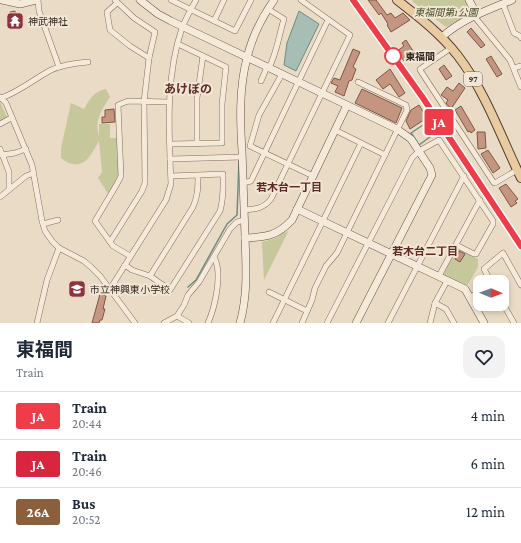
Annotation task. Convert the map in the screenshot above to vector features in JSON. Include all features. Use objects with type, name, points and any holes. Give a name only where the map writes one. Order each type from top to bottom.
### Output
[{"type":"main road","name":"97","points":[[398,0],[442,37],[466,67],[479,89],[521,178]]},
{"type":"street","points":[[2,0],[20,4],[37,0],[39,11],[59,67]]},
{"type":"street","points":[[140,0],[158,14],[247,58],[398,129],[411,139],[430,168],[432,175],[356,323]]},
{"type":"street","points":[[171,0],[235,31],[252,0]]},
{"type":"street","points":[[110,289],[166,200],[171,184],[169,102],[172,70],[183,26],[196,0]]},
{"type":"street","points":[[214,21],[224,0]]},
{"type":"street","points":[[240,323],[246,296],[246,271],[240,104],[247,58],[257,30],[274,0]]},
{"type":"street","points":[[244,210],[259,209],[271,200],[350,35],[301,0]]},
{"type":"street","points":[[469,0],[476,16],[510,60],[521,87]]},
{"type":"street","points":[[442,37],[454,27],[512,0]]},
{"type":"street","points":[[110,242],[142,191],[145,183],[144,102],[149,58],[155,32],[134,18],[116,2],[107,12],[110,30],[130,46],[149,58]]},
{"type":"street","points":[[503,4],[514,33],[521,38]]},
{"type":"street","points":[[261,81],[276,55],[284,18],[268,9]]},
{"type":"street","points":[[243,183],[251,181],[328,20]]},
{"type":"street","points":[[170,144],[222,143],[222,104],[226,68],[178,44]]},
{"type":"street","points":[[451,48],[420,68],[420,70],[494,183],[517,170]]},
{"type":"street","points":[[197,144],[197,98],[203,56]]},
{"type":"street","points":[[88,62],[59,67],[8,95],[1,97],[6,104],[32,165],[45,231],[59,248],[84,261],[96,272],[135,323]]},
{"type":"street","points":[[514,68],[521,66]]},
{"type":"street","points":[[282,74],[259,115],[250,146],[313,176]]},
{"type":"street","points":[[302,323],[315,288],[326,266],[338,253],[407,110],[406,105],[358,82]]},
{"type":"street","points":[[130,256],[113,246],[95,221],[121,176],[118,105],[128,101],[169,102]]},
{"type":"street","points":[[245,238],[268,237],[286,227],[292,220],[348,105]]},
{"type":"street","points":[[0,124],[11,118]]},
{"type":"street","points":[[335,130],[385,155]]},
{"type":"street","points":[[327,323],[412,158],[419,151],[439,140],[493,221],[484,242],[476,254],[456,246]]},
{"type":"street","points":[[273,323],[361,143]]},
{"type":"street","points":[[0,149],[8,172],[10,189]]},
{"type":"street","points":[[2,155],[16,153],[26,149]]},
{"type":"street","points":[[170,159],[242,157]]},
{"type":"street","points":[[0,197],[26,176],[34,173]]},
{"type":"street","points":[[125,265],[132,270],[150,276],[170,290],[220,210],[223,194],[223,174],[171,176]]},
{"type":"street","points":[[150,276],[193,207],[197,198],[198,175]]},
{"type":"street","points":[[388,323],[464,176]]},
{"type":"street","points":[[439,276],[480,200]]},
{"type":"street","points":[[297,209],[465,289],[484,323]]},
{"type":"street","points":[[43,224],[58,220]]},
{"type":"street","points":[[164,323],[177,316],[188,295],[199,282],[230,229],[237,222],[244,220]]},
{"type":"street","points":[[37,323],[47,280],[59,248]]},
{"type":"street","points":[[487,275],[484,269],[503,253],[521,285]]},
{"type":"street","points":[[208,323],[215,300],[217,283],[216,261],[214,256]]},
{"type":"street","points":[[430,323],[435,303],[447,281]]},
{"type":"street","points":[[269,292],[307,310]]},
{"type":"street","points":[[435,303],[446,309],[454,323]]},
{"type":"street","points":[[507,311],[514,323]]},
{"type":"street","points":[[177,316],[190,323]]},
{"type":"green space","name":"東福間第1公園","points":[[412,0],[467,0],[473,12],[446,27]]},
{"type":"green space","points":[[106,89],[110,97],[104,106],[97,125],[99,136],[99,124],[110,124],[110,138],[118,138],[119,173],[109,195],[98,178],[102,172],[99,141],[86,161],[82,163],[71,164],[61,158],[61,148],[71,103],[84,109],[95,94]]},
{"type":"green space","points":[[0,102],[7,117],[0,122]]},
{"type":"green space","points":[[287,231],[288,232],[264,280],[262,242],[273,239]]},
{"type":"green space","points":[[456,249],[459,249],[478,259],[478,267],[467,286],[443,275]]},
{"type":"shaded area","points":[[299,11],[319,24],[296,71],[284,65],[287,43]]},
{"type":"building","points":[[368,0],[376,0],[387,15],[391,13],[395,18],[403,13],[410,20],[391,32],[381,13],[379,15]]},
{"type":"building","points":[[15,11],[19,23],[13,25],[10,12]]},
{"type":"building","points":[[471,28],[485,45],[481,48],[467,32]]},
{"type":"building","points":[[406,40],[415,54],[404,61],[397,51],[404,46],[402,43]]},
{"type":"building","points":[[353,49],[360,52],[353,67],[356,69],[352,80],[349,81],[344,96],[335,92],[338,86],[331,83],[334,78],[340,80]]},
{"type":"building","points":[[491,56],[502,74],[497,77],[486,59]]},
{"type":"building","points":[[444,65],[452,76],[446,80],[439,69]]},
{"type":"building","points":[[390,69],[405,93],[399,97],[390,84],[383,89],[376,80]]},
{"type":"building","points":[[459,83],[465,88],[451,109],[446,103],[448,100],[441,95],[447,87],[453,91]]},
{"type":"building","points":[[362,89],[402,108],[396,123],[355,103]]},
{"type":"building","points":[[419,105],[427,118],[410,129],[406,121],[411,110]]},
{"type":"building","points":[[461,106],[475,130],[471,133],[470,131],[468,132],[455,110]]},
{"type":"building","points":[[114,109],[115,122],[102,123],[102,117],[105,117],[105,110]]},
{"type":"building","points":[[477,132],[485,132],[486,148],[478,149]]},
{"type":"building","points":[[488,150],[500,168],[493,173],[481,154]]},
{"type":"building","points":[[506,184],[518,199],[515,201],[517,203],[511,207],[499,188]]},
{"type":"building","points":[[459,251],[465,254],[460,262],[455,259]]},
{"type":"building","points":[[100,294],[106,296],[102,320],[100,320],[99,323],[92,323]]},
{"type":"waterway","points":[[426,123],[434,134],[419,145],[411,133],[426,123]]},
{"type":"waterway","points":[[188,287],[196,280],[227,224],[237,215],[239,161]]},
{"type":"railway","points":[[353,0],[423,98],[521,246]]},
{"type":"train","name":"JA","points":[[353,0],[423,98],[521,246]]},
{"type":"place","name":"神武神社","points":[[15,21]]},
{"type":"place","name":"東福間","points":[[393,56]]},
{"type":"place","name":"市立神興東小学校","points":[[77,289]]},
{"type":"district","name":"あけぼの","points":[[188,89]]},
{"type":"district","name":"若木台一丁目","points":[[289,187]]},
{"type":"district","name":"若木台二丁目","points":[[425,251]]}]
